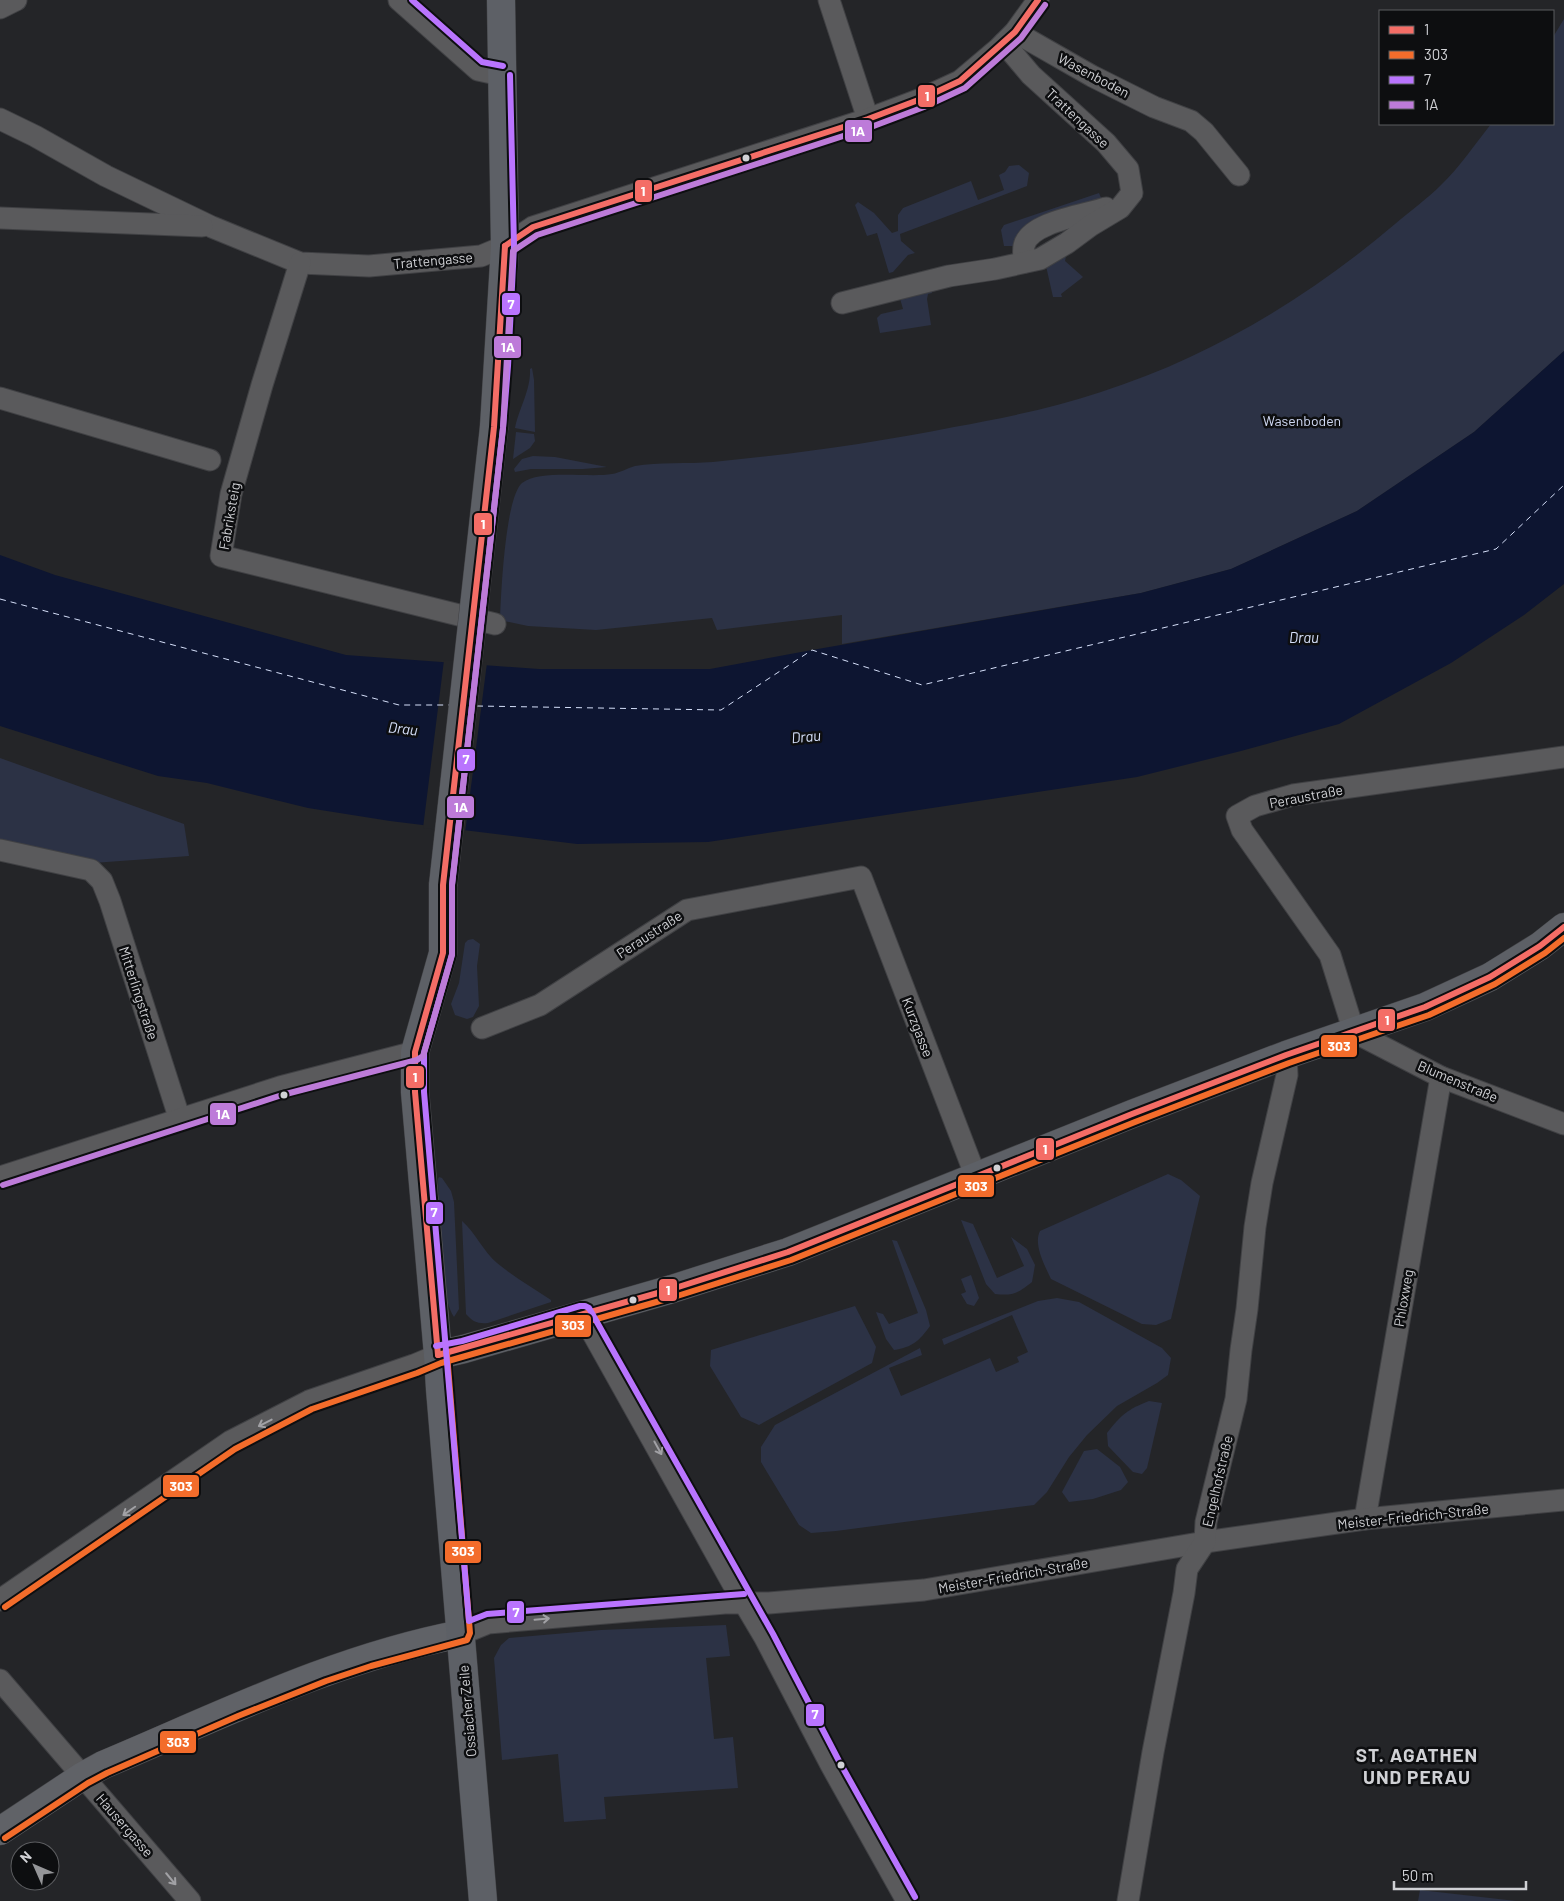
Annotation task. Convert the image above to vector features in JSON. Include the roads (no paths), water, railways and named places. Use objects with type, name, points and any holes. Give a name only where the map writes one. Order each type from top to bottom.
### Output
[{"type":"main road","name":"Ossiacher Zeile","points":[[483,1901],[415,1092],[415,1052],[443,953],[442,885],[494,428],[505,246],[501,0]]},
{"type":"main road","points":[[438,1354],[464,1349],[672,1289],[788,1252],[1286,1055],[1425,1007],[1490,976],[1540,946],[1564,928]]},
{"type":"main road","points":[[0,1831],[83,1776],[104,1765],[299,1682],[361,1660],[435,1639],[461,1634]]},
{"type":"street","points":[[0,8],[16,0]]},
{"type":"street","points":[[399,0],[478,70],[501,75]]},
{"type":"street","points":[[829,0],[868,119]]},
{"type":"street","name":"Trattengasse","points":[[0,119],[35,136],[106,176],[212,227],[300,264],[369,266],[481,256],[505,246],[533,227],[868,119],[921,99],[960,81],[1009,38],[1038,0]]},
{"type":"street","name":"Trattengasse","points":[[842,303],[940,278],[995,269],[1040,258],[1067,243],[1090,226],[1120,208],[1132,193],[1128,169],[1106,143],[1031,75],[1009,38]]},
{"type":"street","name":"Wasenboden","points":[[1009,38],[1154,106],[1191,121],[1204,132],[1239,174]]},
{"type":"street","points":[[0,218],[212,227]]},
{"type":"street","name":"Fabriksteig","points":[[300,264],[262,385],[231,494],[221,556],[495,624]]},
{"type":"street","points":[[0,398],[210,460]]},
{"type":"street","name":"Peraustraße","points":[[1354,1032],[1330,955],[1242,830],[1237,816],[1255,806],[1293,795],[1564,757]]},
{"type":"street","name":"Mitterlingstraße","points":[[0,850],[91,870],[102,881],[180,1120]]},
{"type":"street","name":"Peraustraße","points":[[482,1028],[540,1004],[687,910],[861,877]]},
{"type":"street","name":"Kurzgasse","points":[[861,877],[976,1177]]},
{"type":"street","name":"Blumenstraße","points":[[1354,1032],[1441,1077],[1564,1124]]},
{"type":"street","points":[[0,1177],[280,1087],[415,1052]]},
{"type":"street","name":"Engelhofstraße","points":[[1128,1901],[1187,1569],[1204,1542],[1206,1522],[1236,1399],[1258,1209],[1262,1183],[1287,1075],[1286,1055]]},
{"type":"street","name":"Phloxweg","points":[[1365,1519],[1441,1077]]},
{"type":"street","points":[[582,1314],[765,1638],[840,1782],[907,1901]]},
{"type":"street","points":[[0,1600],[230,1441],[309,1401],[414,1365],[438,1354]]},
{"type":"street","name":"Meister-Friedrich-Straße","points":[[461,1634],[488,1623],[924,1590],[1204,1542],[1365,1519],[1564,1500]]},
{"type":"street","name":"Hausergasse","points":[[0,1680],[190,1901]]},
{"type":"water","name":"Drau","points":[[1564,351],[1564,584],[1524,615],[1451,663],[1339,724],[1137,777],[708,842],[577,844],[390,821],[308,808],[207,783],[158,776],[0,726],[0,555],[55,575],[346,655],[539,669],[710,669],[1141,593],[1231,569],[1357,511],[1474,432]]},
{"type":"district","name":"ST. AGATHEN UND PERAU","points":[[1417,1765]]}]
